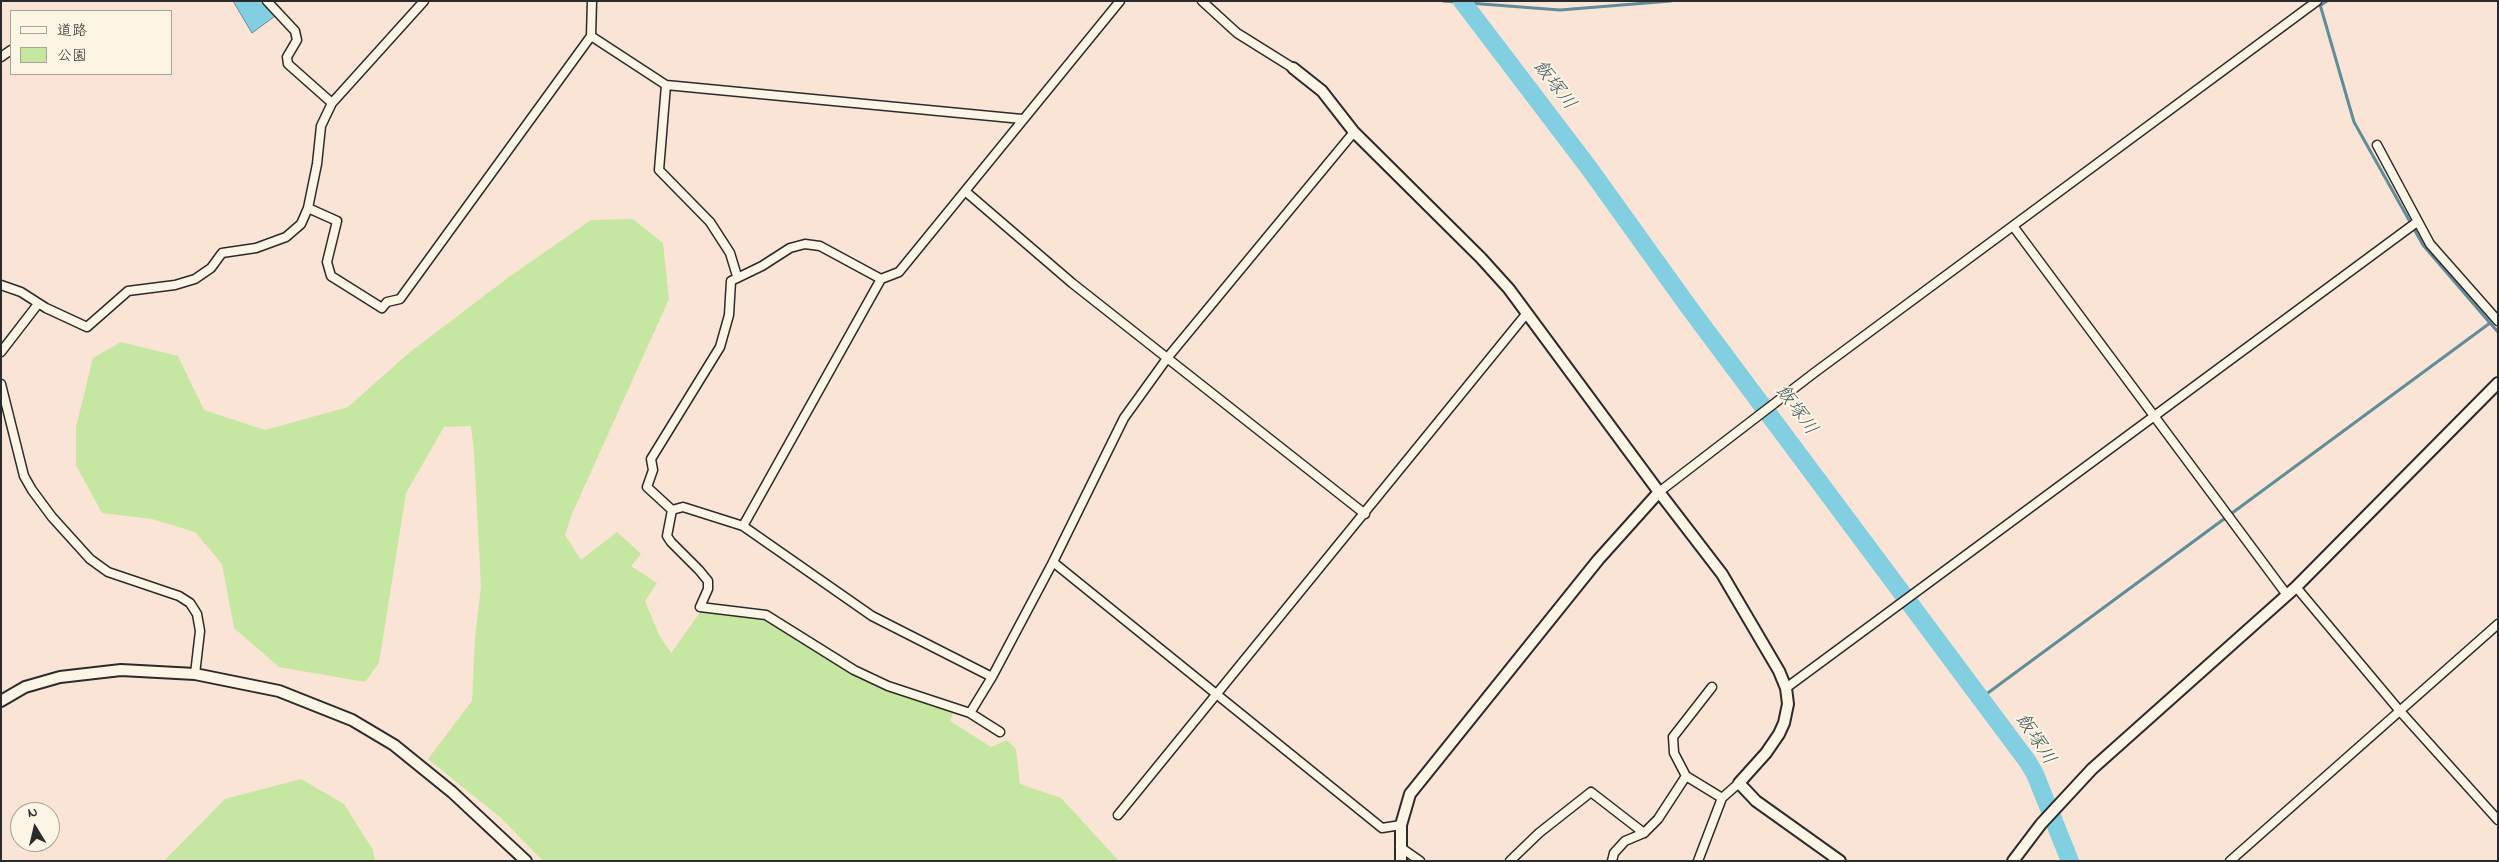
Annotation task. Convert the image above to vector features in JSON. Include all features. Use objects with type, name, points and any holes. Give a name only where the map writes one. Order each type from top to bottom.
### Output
[{"type":"street","points":[[267,1],[294,31],[297,40],[287,57],[288,64],[332,103]]},
{"type":"street","points":[[1,285],[20,292],[38,304],[87,326],[128,291],[175,285],[195,279],[211,268],[222,254],[256,248],[286,237],[302,224],[308,208],[318,164],[321,126],[332,103],[424,1]]},
{"type":"street","points":[[308,208],[337,221],[327,262],[331,276],[382,308],[387,302],[400,298],[591,36],[592,1]]},
{"type":"street","points":[[743,526],[881,279],[899,272],[1120,1]]},
{"type":"street","points":[[1202,1],[1237,33],[1293,68],[1322,91],[1354,132],[1481,258],[1527,313],[1722,574],[1755,628],[1779,671],[1786,688],[1788,704],[1784,724],[1766,753],[1739,783],[1722,798],[1698,861]]},
{"type":"street","points":[[1400,861],[1401,825],[1410,794],[1598,560],[1659,492],[1760,414],[2316,2]]},
{"type":"street","points":[[591,36],[666,85],[1022,119]]},
{"type":"street","points":[[666,85],[659,170],[710,222],[730,253],[737,276]]},
{"type":"street","points":[[970,713],[992,677],[1053,562],[1124,418],[1168,357],[1354,132]]},
{"type":"street","points":[[2377,144],[2430,244],[2498,321]]},
{"type":"street","points":[[966,191],[1072,283],[1365,514]]},
{"type":"street","points":[[1786,688],[2417,222]]},
{"type":"street","points":[[2013,226],[2287,595]]},
{"type":"street","points":[[672,510],[647,487],[654,470],[652,459],[720,347],[729,315],[731,281],[737,276],[762,266],[790,248],[806,244],[820,246],[881,279]]},
{"type":"street","points":[[1,352],[38,304]]},
{"type":"street","points":[[1118,814],[1365,514],[1527,313]]},
{"type":"street","points":[[2014,861],[2041,824],[2092,769],[2296,587],[2498,383]]},
{"type":"street","points":[[1,384],[24,476],[52,517],[90,559],[108,572],[179,596],[190,603],[197,614],[200,631],[195,674]]},
{"type":"street","points":[[672,510],[682,506],[743,526],[872,616],[992,677]]},
{"type":"street","points":[[672,510],[667,536],[708,581],[708,589],[700,607],[766,615],[854,670],[888,686],[970,713],[1000,732]]},
{"type":"street","points":[[1053,562],[1382,828],[1401,825]]},
{"type":"street","points":[[2296,587],[2399,710],[2498,820]]},
{"type":"street","points":[[2230,861],[2498,624]]},
{"type":"street","points":[[1,701],[25,687],[60,677],[122,670],[195,674],[279,691],[352,720],[416,761],[487,823],[526,861]]},
{"type":"street","points":[[1712,687],[1673,737],[1674,753],[1686,776],[1722,798]]},
{"type":"street","points":[[1612,861],[1614,853],[1625,841],[1644,833],[1658,820],[1686,776]]},
{"type":"street","points":[[1739,783],[1756,801],[1840,861]]},
{"type":"street","points":[[1510,861],[1534,838],[1591,792],[1644,833]]},
{"type":"street","points":[[1400,847],[1420,861]]},
{"type":"green space","points":[[633,219],[663,243],[669,299],[572,514],[565,535],[581,560],[617,532],[641,554],[631,566],[657,583],[645,601],[659,635],[671,653],[701,611],[766,618],[854,673],[954,711],[950,721],[991,747],[1007,740],[1016,749],[1020,784],[1061,798],[1119,861],[543,861],[501,818],[428,759],[472,701],[475,638],[481,587],[471,426],[444,427],[406,493],[379,663],[365,682],[279,667],[234,628],[222,564],[195,532],[152,519],[102,513],[76,465],[76,427],[93,358],[121,342],[178,356],[204,410],[265,430],[348,407],[410,352],[509,277],[591,220]]},
{"type":"green space","points":[[301,779],[344,804],[373,850],[375,861],[164,861],[225,799]]},
{"type":"water","points":[[233,1],[263,1],[275,16],[252,33]]},
{"type":"waterway","points":[[1443,1],[1560,10],[1671,1]]},
{"type":"waterway","name":"飯塚川","points":[[1462,1],[1589,168],[1688,306],[2028,762],[2035,774],[2070,861]]},
{"type":"waterway","points":[[2319,1],[2354,122],[2423,245],[2490,323]]},
{"type":"waterway","points":[[2321,5],[2327,1]]},
{"type":"waterway","points":[[1981,698],[2490,323],[2498,332]]}]
